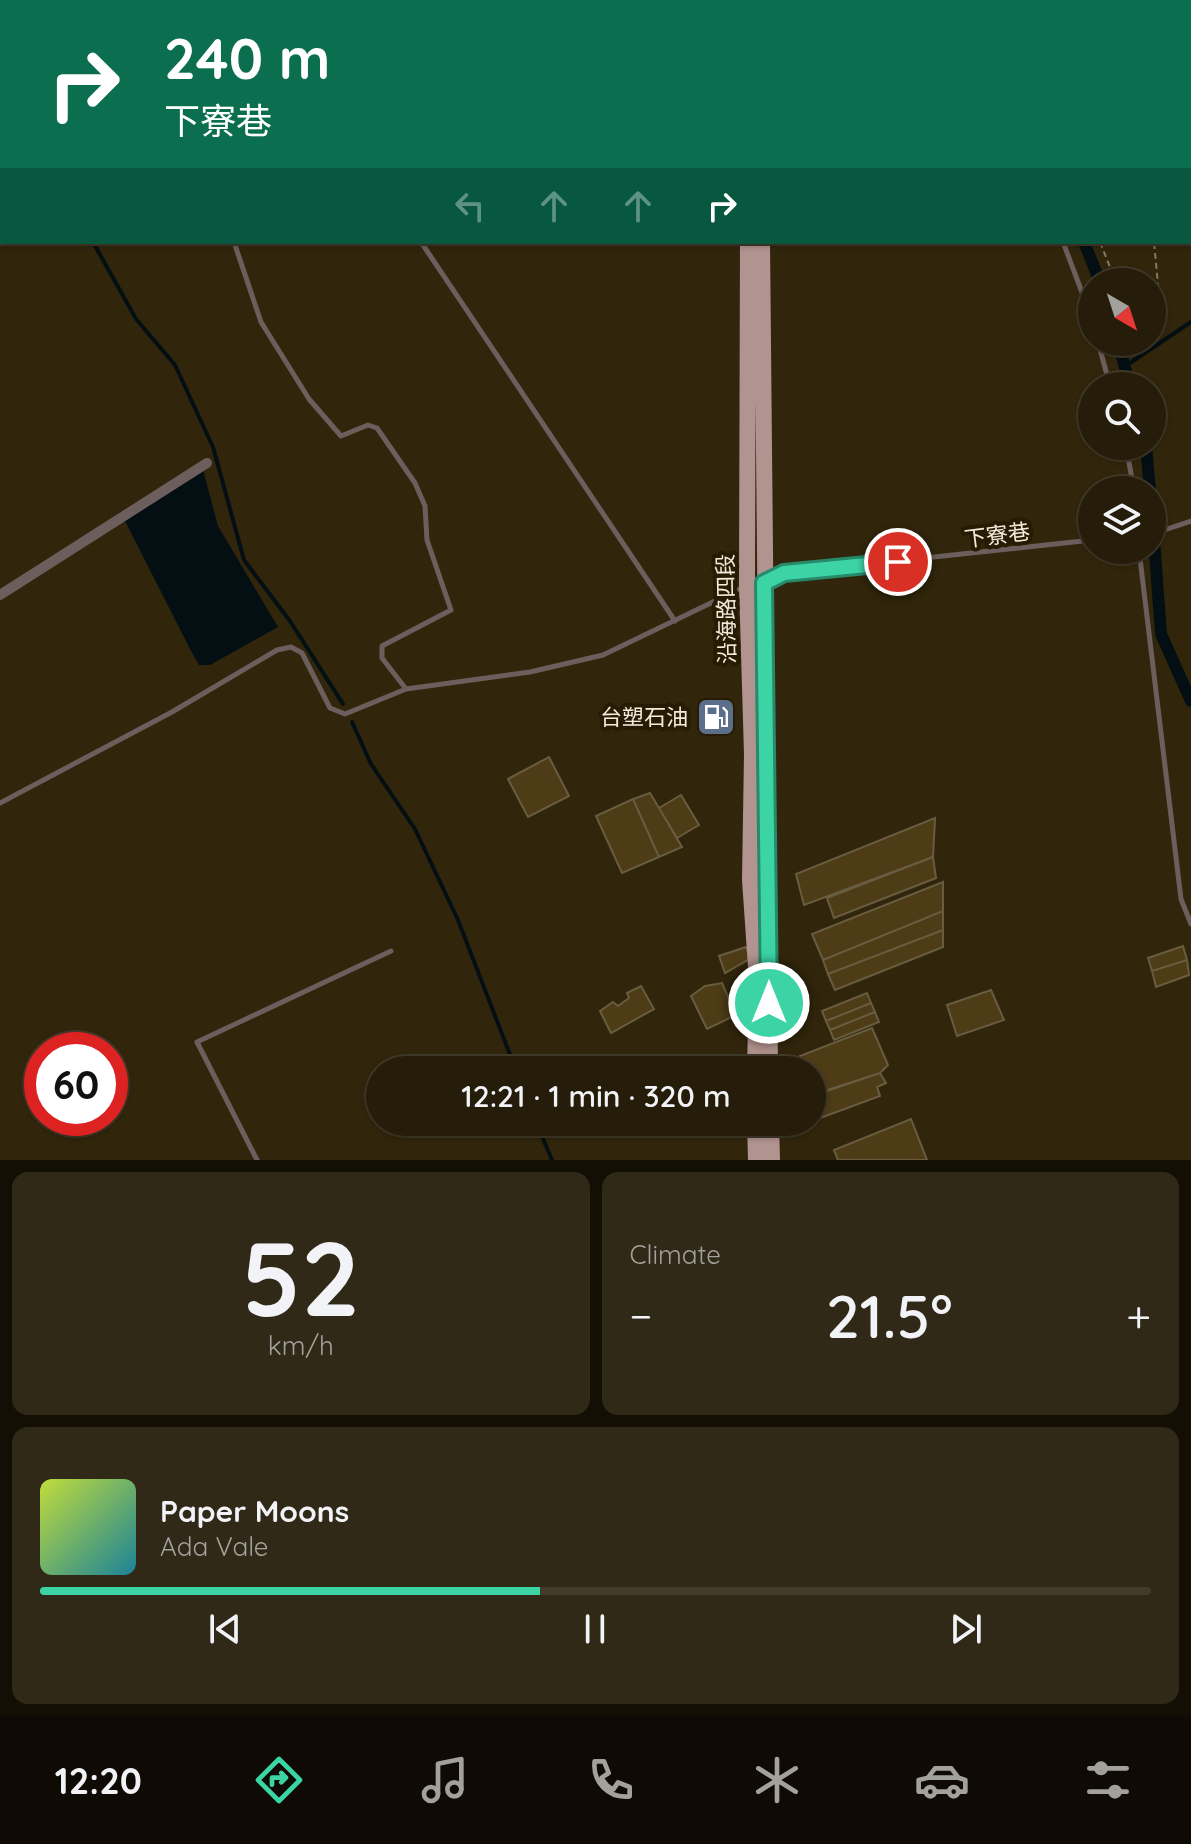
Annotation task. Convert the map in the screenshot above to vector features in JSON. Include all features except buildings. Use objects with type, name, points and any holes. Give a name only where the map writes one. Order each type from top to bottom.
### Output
[{"type":"main road","name":"沿海路四段","points":[[748,244],[747,586],[752,754],[750,880],[757,981],[755,1056]]},
{"type":"main road","name":"沿海路四段","points":[[762,244],[770,1056]]},
{"type":"main road","points":[[755,1136],[756,1160]]},
{"type":"main road","points":[[771,1136],[772,1160]]},
{"type":"street","points":[[0,595],[207,463]]},
{"type":"lane","points":[[0,79],[0,86]]},
{"type":"lane","points":[[235,244],[261,322],[309,399],[341,436],[368,425],[377,428],[415,483],[425,506],[427,540],[451,610],[382,646],[382,658],[406,689]]},
{"type":"lane","points":[[422,244],[675,621]]},
{"type":"lane","points":[[1064,244],[1078,282]]},
{"type":"lane","points":[[1166,529],[1191,521]]},
{"type":"lane","name":"下寮巷","points":[[0,803],[172,712],[277,650],[291,647],[302,653],[336,714],[345,714],[406,689],[530,672],[591,659],[747,586],[764,583],[784,573],[1078,542]]},
{"type":"lane","points":[[1141,564],[1181,899],[1191,924]]},
{"type":"lane","points":[[257,1160],[197,1042],[391,951]]},
{"type":"path","points":[[1101,244],[1110,268]]},
{"type":"path","points":[[1154,244],[1156,268]]},
{"type":"shaded area","points":[[203,470],[218,526],[278,627],[210,665],[199,665],[123,517]]},
{"type":"waterway","points":[[94,244],[136,319],[175,365],[213,447],[244,560],[290,621],[343,704]]},
{"type":"waterway","points":[[1085,244],[1094,268]]},
{"type":"waterway","points":[[1124,367],[1191,322]]},
{"type":"waterway","points":[[1122,356],[1126,372]]},
{"type":"waterway","points":[[1147,460],[1149,476]]},
{"type":"waterway","points":[[1156,564],[1161,634],[1191,701]]},
{"type":"waterway","points":[[352,722],[371,764],[415,829],[458,920],[511,1056]]},
{"type":"waterway","points":[[542,1136],[552,1160]]},
{"type":"place","name":"台塑石油","points":[[716,717]]},
{"type":"route","points":[[769,1003],[764,583],[784,573],[898,562]]}]
